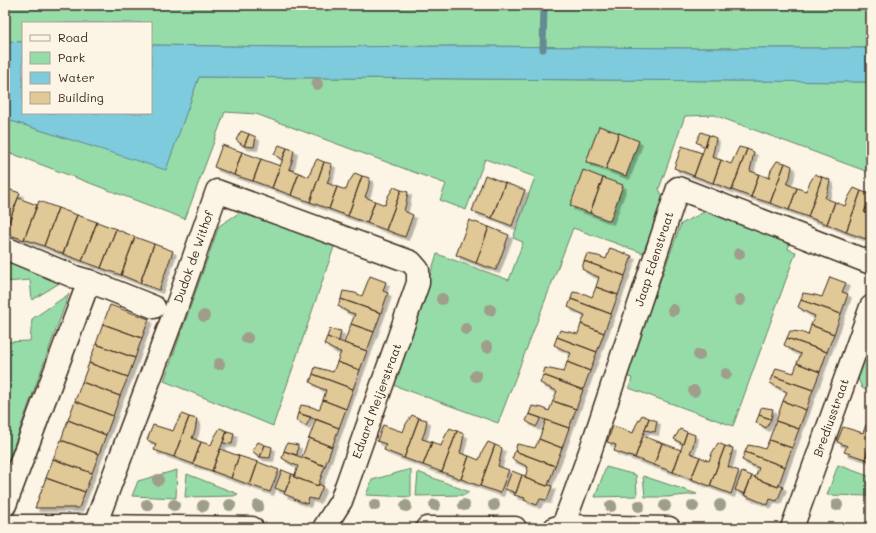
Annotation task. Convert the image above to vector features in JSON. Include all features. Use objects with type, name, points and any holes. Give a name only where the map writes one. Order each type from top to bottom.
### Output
[{"type":"street","name":"Jaap Edenstraat","points":[[559,527],[591,449],[678,188],[871,263]]},
{"type":"street","name":"Dudok de Withof","points":[[94,527],[110,481],[173,317],[217,192],[411,262],[418,270]]},
{"type":"street","points":[[5,248],[74,277],[89,281],[154,307]]},
{"type":"street","name":"Eduard Meijerstraat","points":[[324,528],[341,501],[418,283],[418,270]]},
{"type":"street","points":[[5,505],[89,281]]},
{"type":"street","name":"Brediusstraat","points":[[792,528],[871,307]]},
{"type":"street","points":[[5,526],[252,528]]},
{"type":"street","points":[[559,527],[669,528]]},
{"type":"street","points":[[427,528],[515,528]]},
{"type":"green space","points":[[5,5],[871,5],[871,48],[472,46],[288,47],[152,45],[152,22],[22,22],[22,42],[5,41]]},
{"type":"green space","points":[[199,77],[871,82],[871,173],[714,115],[685,116],[659,189],[665,201],[643,253],[573,228],[498,423],[393,385],[437,254],[509,280],[523,242],[513,238],[535,177],[485,159],[466,210],[440,200],[446,184],[256,114],[225,112],[185,219],[5,151],[5,119],[166,169]]},
{"type":"green space","points":[[242,211],[335,244],[273,426],[164,381],[219,226]]},
{"type":"green space","points":[[706,211],[790,241],[788,249],[796,252],[733,426],[629,388],[632,378],[625,376],[681,224]]},
{"type":"green space","points":[[5,256],[66,279],[32,300],[30,280],[5,282]]},
{"type":"green space","points":[[69,294],[5,470],[5,342],[30,341],[32,319]]},
{"type":"green space","points":[[871,335],[871,392],[862,388],[857,376]]},
{"type":"green space","points":[[838,465],[871,477],[871,496],[827,495]]},
{"type":"green space","points":[[606,467],[636,475],[637,496],[595,497]]},
{"type":"green space","points":[[411,469],[411,497],[366,495],[372,480]]},
{"type":"green space","points":[[177,470],[176,498],[132,496],[138,481]]},
{"type":"green space","points":[[418,472],[469,492],[465,495],[416,496]]},
{"type":"green space","points":[[187,474],[238,494],[234,496],[185,497]]},
{"type":"green space","points":[[643,476],[697,494],[667,497],[645,497]]},
{"type":"water","points":[[5,41],[22,42],[22,114],[152,114],[152,45],[288,47],[472,46],[871,48],[871,82],[199,77],[166,170],[5,119]]},
{"type":"building","points":[[599,126],[619,133],[606,169],[586,162]]},
{"type":"building","points":[[241,131],[249,134],[244,146],[236,140]]},
{"type":"building","points":[[701,132],[709,135],[705,147],[696,142]]},
{"type":"building","points":[[619,133],[639,141],[626,176],[606,169]]},
{"type":"building","points":[[249,134],[256,137],[254,147],[244,146]]},
{"type":"building","points":[[709,135],[716,138],[712,157],[721,160],[713,183],[694,176]]},
{"type":"building","points":[[222,145],[242,152],[234,175],[214,167]]},
{"type":"building","points":[[279,145],[287,148],[282,160],[274,154]]},
{"type":"building","points":[[682,146],[702,153],[694,176],[674,168]]},
{"type":"building","points":[[739,147],[747,149],[732,190],[713,183],[721,160],[731,164]]},
{"type":"building","points":[[287,148],[294,150],[289,169],[299,173],[291,195],[272,188]]},
{"type":"building","points":[[747,149],[754,152],[750,171],[759,174],[751,197],[732,190]]},
{"type":"building","points":[[242,152],[261,159],[253,181],[234,175]]},
{"type":"building","points":[[261,159],[280,166],[272,188],[253,181]]},
{"type":"building","points":[[317,159],[324,162],[310,202],[291,195],[299,173],[309,177]]},
{"type":"building","points":[[777,161],[785,163],[770,203],[751,197],[759,174],[769,178],[771,170]]},
{"type":"building","points":[[324,162],[332,164],[327,183],[337,187],[329,209],[310,202]]},
{"type":"building","points":[[785,163],[792,166],[787,184],[797,188],[789,210],[770,203]]},
{"type":"building","points":[[583,170],[603,178],[590,213],[570,206]]},
{"type":"building","points":[[355,173],[362,176],[348,216],[329,209],[337,187],[346,190]]},
{"type":"building","points":[[815,174],[822,177],[808,217],[789,210],[797,188],[806,191]]},
{"type":"building","points":[[485,175],[505,183],[492,218],[472,211]]},
{"type":"building","points":[[362,176],[370,178],[365,197],[375,201],[367,223],[348,216]]},
{"type":"building","points":[[822,177],[830,180],[825,198],[835,202],[827,224],[808,217]]},
{"type":"building","points":[[603,178],[623,185],[610,221],[590,213]]},
{"type":"building","points":[[505,183],[525,190],[512,226],[492,218]]},
{"type":"building","points":[[394,187],[401,190],[386,230],[367,223],[375,201],[385,205],[388,196]]},
{"type":"building","points":[[5,188],[20,193],[5,232]]},
{"type":"building","points":[[854,188],[861,191],[846,232],[827,224],[835,202],[845,206]]},
{"type":"building","points":[[401,190],[408,192],[404,211],[413,215],[405,237],[386,230]]},
{"type":"building","points":[[861,191],[869,194],[864,212],[871,215],[871,226],[866,239],[846,232]]},
{"type":"building","points":[[18,198],[37,205],[24,240],[5,233]]},
{"type":"building","points":[[39,201],[58,208],[44,246],[24,239]]},
{"type":"building","points":[[58,208],[77,215],[63,254],[44,246]]},
{"type":"building","points":[[77,215],[97,222],[82,261],[63,254]]},
{"type":"building","points":[[469,220],[489,227],[476,263],[456,255]]},
{"type":"building","points":[[97,222],[116,229],[101,268],[82,261]]},
{"type":"building","points":[[489,227],[509,235],[496,270],[476,263]]},
{"type":"building","points":[[116,229],[135,237],[121,275],[101,268]]},
{"type":"building","points":[[135,237],[154,244],[140,283],[121,275]]},
{"type":"building","points":[[154,244],[173,251],[159,290],[140,283]]},
{"type":"building","points":[[610,248],[632,256],[625,276],[584,261],[587,254],[606,259]]},
{"type":"building","points":[[584,261],[625,276],[618,295],[596,287],[599,277],[582,269]]},
{"type":"building","points":[[370,276],[386,282],[383,291],[388,293],[381,313],[341,299],[343,291],[362,296]]},
{"type":"building","points":[[830,277],[846,283],[842,292],[848,294],[841,314],[801,300],[803,293],[822,297]]},
{"type":"building","points":[[596,287],[618,295],[611,314],[571,299],[573,292],[592,297]]},
{"type":"building","points":[[341,299],[381,313],[374,332],[351,324],[355,314],[338,306]]},
{"type":"building","points":[[571,299],[611,314],[604,333],[581,324],[585,315],[568,307]]},
{"type":"building","points":[[801,300],[841,314],[834,334],[811,325],[815,316],[798,307]]},
{"type":"building","points":[[110,305],[149,319],[142,338],[103,324]]},
{"type":"building","points":[[103,324],[142,338],[135,358],[96,344]]},
{"type":"building","points":[[351,324],[374,332],[367,351],[344,343]]},
{"type":"building","points":[[581,324],[604,333],[597,352],[557,337],[560,330],[578,334]]},
{"type":"building","points":[[811,325],[834,334],[827,352],[787,338],[790,331],[801,332],[808,335]]},
{"type":"building","points":[[330,329],[341,331],[339,341],[327,337]]},
{"type":"building","points":[[327,337],[367,351],[360,370],[337,362],[341,352],[324,344]]},
{"type":"building","points":[[557,337],[597,352],[590,371],[567,362],[571,353],[554,345]]},
{"type":"building","points":[[787,338],[827,352],[820,372],[797,363],[801,354],[784,345]]},
{"type":"building","points":[[96,344],[135,358],[128,377],[89,363]]},
{"type":"building","points":[[337,362],[360,370],[353,389],[313,374],[315,367],[333,372]]},
{"type":"building","points":[[567,362],[590,371],[583,390],[543,375],[545,368],[564,372]]},
{"type":"building","points":[[89,363],[128,377],[120,396],[82,382]]},
{"type":"building","points":[[797,363],[820,372],[813,390],[773,376],[776,368],[794,373]]},
{"type":"building","points":[[313,374],[353,389],[346,409],[323,400],[326,390],[310,382]]},
{"type":"building","points":[[543,375],[583,390],[576,409],[553,401],[557,391],[540,383]]},
{"type":"building","points":[[773,376],[813,390],[806,410],[783,401],[787,392],[770,383]]},
{"type":"building","points":[[82,382],[120,396],[113,416],[75,401]]},
{"type":"building","points":[[323,400],[346,409],[339,428],[298,413],[301,405],[319,410]]},
{"type":"building","points":[[75,401],[113,416],[106,435],[68,420]]},
{"type":"building","points":[[553,401],[576,409],[569,428],[529,414],[532,406],[549,411]]},
{"type":"building","points":[[783,401],[806,410],[799,429],[776,421]]},
{"type":"building","points":[[761,407],[773,409],[771,419],[759,415]]},
{"type":"building","points":[[298,413],[311,417],[306,426],[296,420]]},
{"type":"building","points":[[182,414],[189,417],[174,457],[154,450],[156,444],[147,440],[153,425],[173,431]]},
{"type":"building","points":[[529,414],[541,418],[536,427],[526,421]]},
{"type":"building","points":[[412,415],[419,418],[404,458],[384,450],[386,444],[377,441],[383,425],[403,432]]},
{"type":"building","points":[[642,415],[649,418],[635,458],[614,451],[616,445],[607,442],[613,426],[633,433]]},
{"type":"building","points":[[759,415],[771,419],[766,428],[756,422]]},
{"type":"building","points":[[189,417],[197,419],[192,438],[201,442],[193,464],[174,457]]},
{"type":"building","points":[[871,417],[871,442],[865,459],[844,452],[847,446],[837,442],[843,427],[863,433]]},
{"type":"building","points":[[419,418],[427,420],[422,439],[432,442],[423,465],[404,458]]},
{"type":"building","points":[[649,418],[657,421],[655,432],[645,430]]},
{"type":"building","points":[[316,419],[339,428],[332,447],[309,438]]},
{"type":"building","points":[[68,420],[106,435],[99,454],[61,440]]},
{"type":"building","points":[[546,420],[569,428],[562,448],[539,439]]},
{"type":"building","points":[[776,421],[799,429],[792,448],[769,440]]},
{"type":"building","points":[[220,428],[227,431],[212,471],[193,464],[201,442],[211,445]]},
{"type":"building","points":[[450,428],[457,431],[442,472],[423,465],[432,442],[441,446]]},
{"type":"building","points":[[680,429],[687,432],[683,444],[674,439]]},
{"type":"building","points":[[227,431],[234,433],[232,444],[223,443]]},
{"type":"building","points":[[457,431],[464,434],[460,453],[469,456],[461,479],[442,472]]},
{"type":"building","points":[[687,432],[695,435],[690,453],[700,457],[691,479],[673,472]]},
{"type":"building","points":[[643,436],[662,443],[654,465],[635,458]]},
{"type":"building","points":[[309,438],[332,447],[325,466],[302,457]]},
{"type":"building","points":[[539,439],[562,448],[555,466],[515,451],[517,444],[535,448]]},
{"type":"building","points":[[61,440],[99,454],[92,473],[53,459]]},
{"type":"building","points":[[769,440],[792,448],[785,467],[745,452],[748,445],[765,449]]},
{"type":"building","points":[[258,442],[265,445],[260,457],[252,451]]},
{"type":"building","points":[[488,442],[495,445],[480,486],[461,479],[469,456],[479,460]]},
{"type":"building","points":[[871,442],[871,461],[865,459]]},
{"type":"building","points":[[287,443],[298,445],[297,455],[284,451]]},
{"type":"building","points":[[662,443],[681,450],[673,472],[654,465]]},
{"type":"building","points":[[718,443],[725,446],[710,486],[691,479],[700,457],[709,461]]},
{"type":"building","points":[[265,445],[272,447],[270,458],[260,457]]},
{"type":"building","points":[[495,445],[502,448],[498,466],[509,470],[500,493],[480,486]]},
{"type":"building","points":[[725,446],[733,448],[728,467],[739,471],[731,494],[710,486]]},
{"type":"building","points":[[220,449],[239,456],[231,478],[212,471]]},
{"type":"building","points":[[284,451],[325,466],[318,486],[294,477],[298,466],[282,458]]},
{"type":"building","points":[[515,451],[555,466],[547,486],[525,478],[528,467],[512,459]]},
{"type":"building","points":[[745,452],[785,467],[778,487],[755,478],[759,468],[742,460]]},
{"type":"building","points":[[239,456],[258,462],[250,485],[231,478]]},
{"type":"building","points":[[53,459],[92,473],[85,492],[46,478]]},
{"type":"building","points":[[258,462],[279,470],[270,492],[250,485]]},
{"type":"building","points":[[282,470],[292,474],[285,492],[275,488]]},
{"type":"building","points":[[512,471],[522,475],[516,493],[505,489]]},
{"type":"building","points":[[742,472],[752,476],[745,494],[735,490]]},
{"type":"building","points":[[292,474],[295,475],[294,477],[318,486],[318,484],[323,486],[317,500],[309,498],[307,504],[284,494]]},
{"type":"building","points":[[522,475],[526,476],[525,478],[547,486],[552,486],[547,500],[540,499],[537,505],[524,500],[525,498],[514,495]]},
{"type":"building","points":[[752,476],[778,487],[779,485],[783,487],[777,501],[770,499],[768,505],[744,495]]},
{"type":"building","points":[[46,478],[85,492],[79,508],[35,508]]},
{"type":"waterway","points":[[543,49],[544,5]]}]
